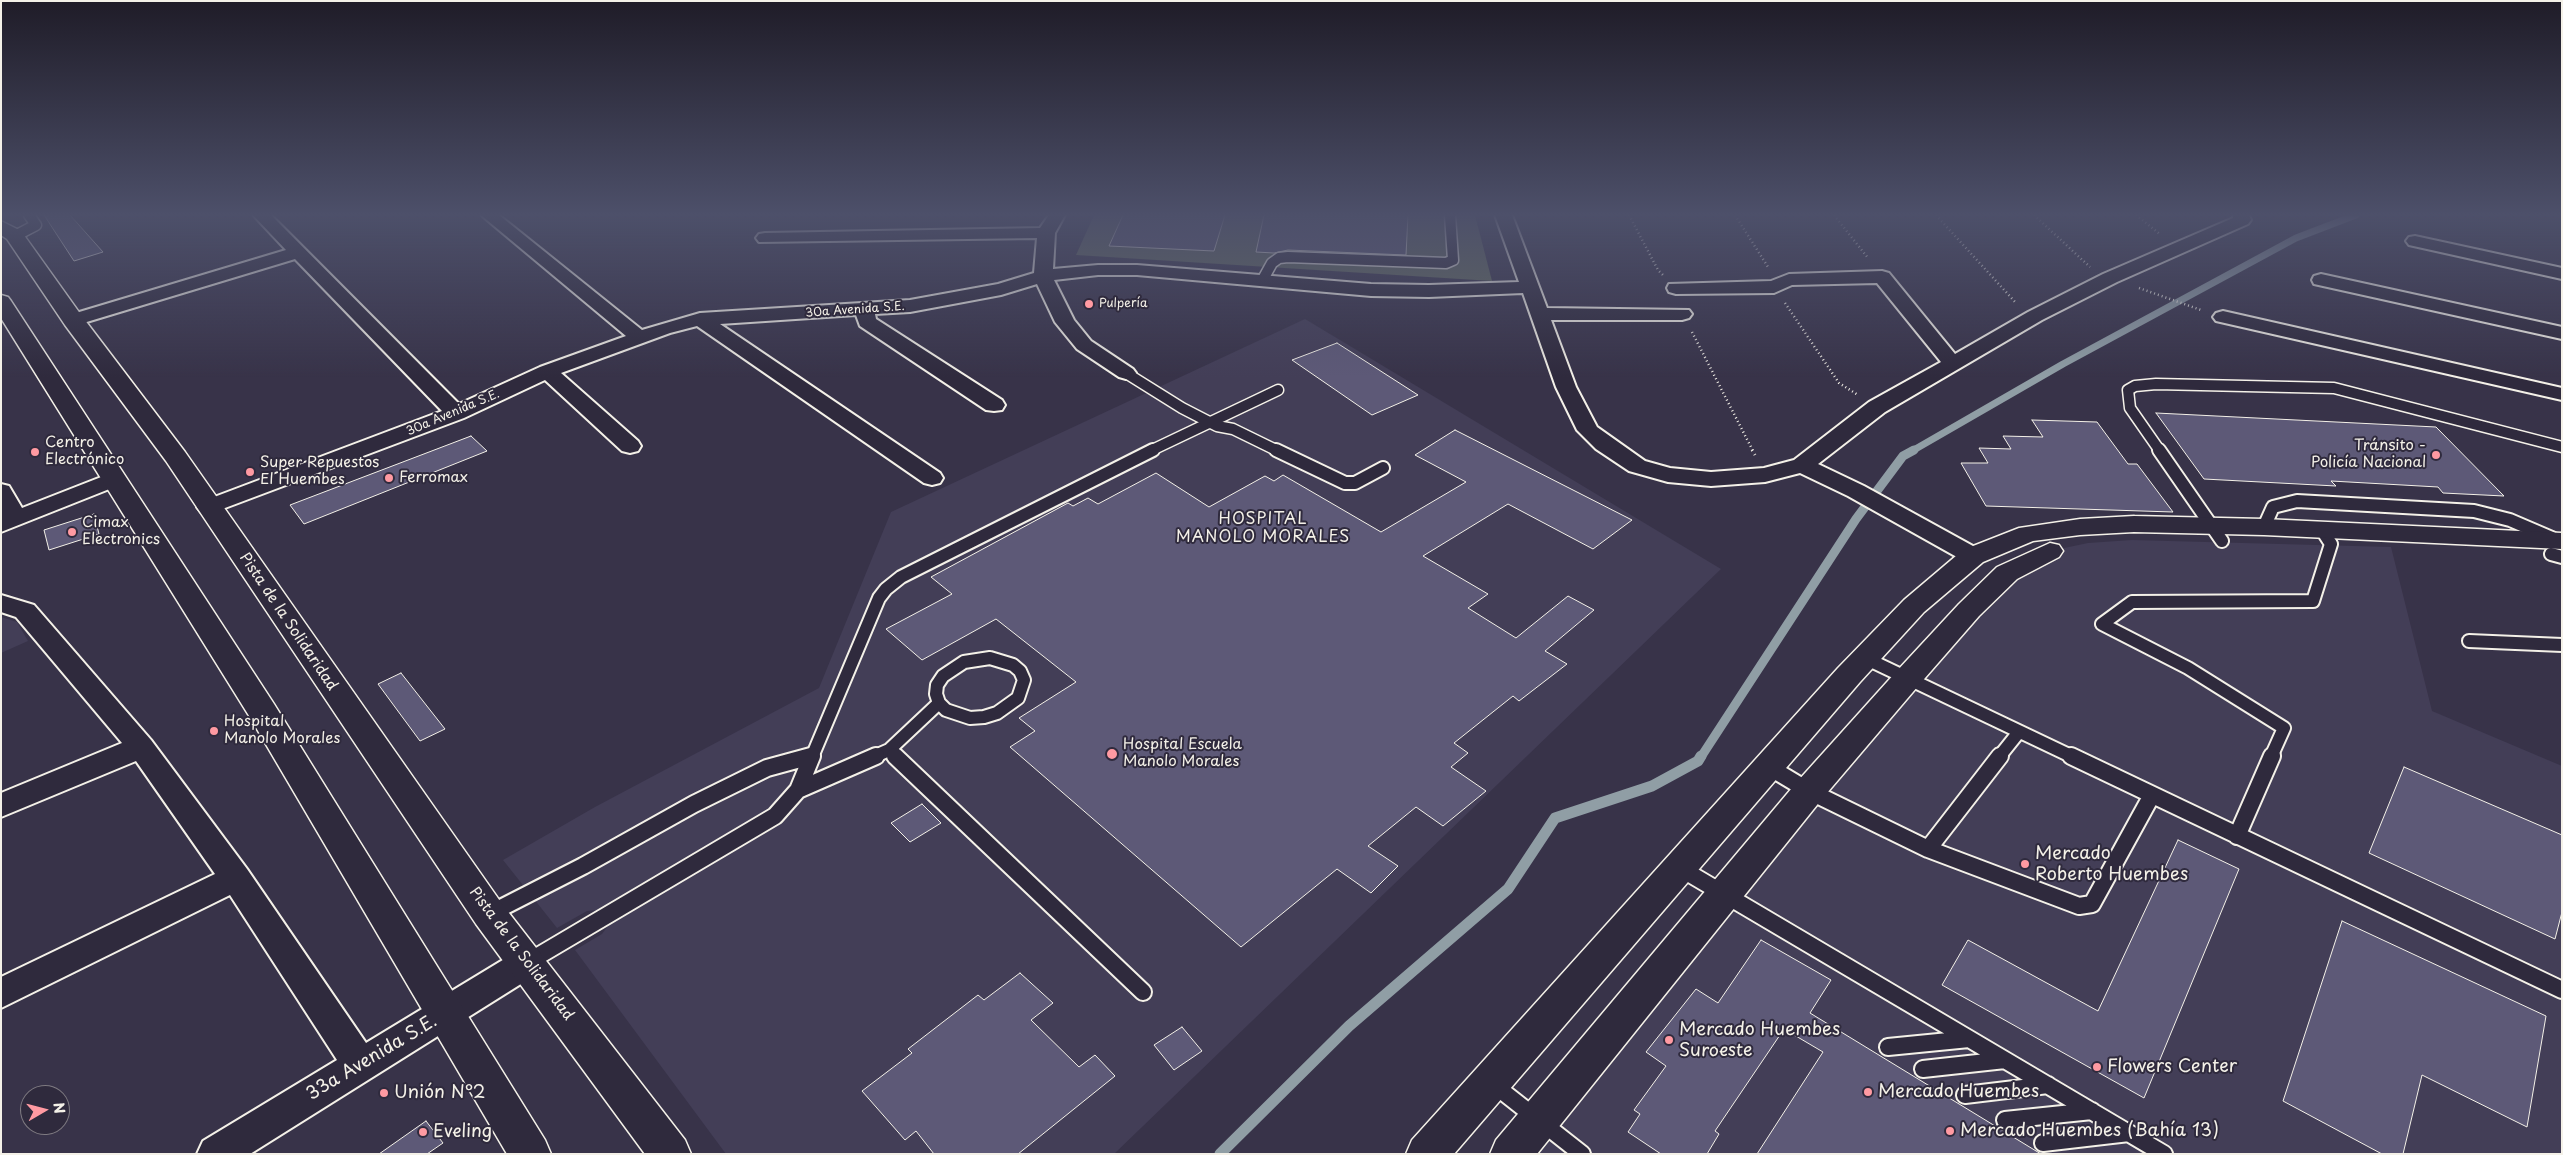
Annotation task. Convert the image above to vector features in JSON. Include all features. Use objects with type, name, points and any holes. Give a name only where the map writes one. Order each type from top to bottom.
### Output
[{"type":"main road","name":"Pista de la Solidaridad","points":[[41,269],[73,320],[176,457],[489,914],[528,962],[670,1154]]},
{"type":"main road","points":[[1,301],[263,712],[530,1154]]},
{"type":"main road","points":[[1427,1154],[1865,658],[1914,606],[1973,556],[2028,534],[2080,527],[2134,524],[2217,533],[2559,549]]},
{"type":"main road","points":[[1973,556],[2001,559],[2088,543],[2217,533],[2264,527],[2327,537]]},
{"type":"main road","points":[[1511,1154],[1724,894],[1906,679],[1969,610],[2008,573],[2050,551]]},
{"type":"main road","points":[[1969,610],[1976,579],[1973,556]]},
{"type":"street","points":[[73,320],[243,269]]},
{"type":"street","points":[[315,269],[456,413]]},
{"type":"street","points":[[555,269],[639,337]]},
{"type":"street","points":[[1043,269],[1043,276],[1065,322],[1084,345],[1126,373]]},
{"type":"street","points":[[1524,269],[1566,387],[1588,430],[1604,444],[1637,466],[1668,474],[1711,479],[1765,474],[1802,465],[1877,407],[2035,316],[2130,269]]},
{"type":"street","points":[[2539,269],[2562,274]]},
{"type":"street","name":"30a Avenida S.E.","points":[[209,507],[456,413],[547,371],[639,337],[700,319],[865,311],[910,306],[1000,289],[1043,276],[1098,270],[1137,270],[1390,290],[1531,287]]},
{"type":"street","points":[[1676,288],[1778,285],[1789,280],[1882,276],[1941,352],[1954,363]]},
{"type":"street","points":[[2321,280],[2562,333]]},
{"type":"street","points":[[865,311],[867,322],[994,405]]},
{"type":"street","points":[[1540,314],[1682,314]]},
{"type":"street","points":[[2214,314],[2562,394]]},
{"type":"street","points":[[700,319],[932,478]]},
{"type":"street","points":[[547,371],[630,446]]},
{"type":"street","points":[[1802,465],[1856,491],[1973,556]]},
{"type":"street","points":[[1,491],[8,522],[114,479]]},
{"type":"street","points":[[3,605],[25,612],[140,747],[236,878],[360,1064]]},
{"type":"street","points":[[1,806],[140,747]]},
{"type":"street","points":[[1,994],[236,878]]},
{"type":"street","name":"33a Avenida S.E.","points":[[216,1154],[528,962]]},
{"type":"lane","points":[[1262,281],[1269,269]]},
{"type":"lane","points":[[1126,373],[1182,408],[1209,422],[1217,426],[1234,429],[1344,482],[1356,483],[1383,468]]},
{"type":"lane","points":[[2217,533],[2130,408],[2128,390],[2135,386],[2151,384],[2334,388],[2562,447]]},
{"type":"lane","points":[[528,962],[775,816],[798,790],[875,606],[886,589],[900,577],[1209,422],[1278,390]]},
{"type":"lane","points":[[2264,527],[2273,507],[2286,502],[2297,501],[2474,511],[2510,520],[2559,549]]},
{"type":"lane","points":[[2237,836],[2284,728],[2188,668],[2102,624],[2132,602],[2313,601],[2327,537]]},
{"type":"lane","points":[[2469,641],[2562,645]]},
{"type":"lane","points":[[983,658],[1002,660],[1020,672],[1024,680],[1018,698],[997,713],[984,717],[957,715],[946,710],[939,703],[936,694],[938,685],[952,668],[964,662],[983,658]]},
{"type":"lane","points":[[1865,658],[2562,990]]},
{"type":"lane","points":[[798,790],[889,750],[939,703]]},
{"type":"lane","points":[[1928,849],[2020,732]]},
{"type":"lane","points":[[889,750],[1143,992]]},
{"type":"lane","points":[[489,914],[702,800],[767,768],[811,756]]},
{"type":"lane","points":[[1769,767],[1809,792],[1928,849],[2063,902],[2080,906],[2092,904],[2152,796]]},
{"type":"lane","points":[[1680,868],[2164,1154]]},
{"type":"lane","points":[[1888,1047],[1969,1039]]},
{"type":"lane","points":[[1923,1069],[2005,1060]]},
{"type":"lane","points":[[1491,1082],[1582,1154]]},
{"type":"lane","points":[[1965,1095],[2048,1085]]},
{"type":"lane","points":[[2005,1120],[2092,1111]]},
{"type":"lane","points":[[2043,1143],[2129,1133]]},
{"type":"path","points":[[1657,269],[1676,288]]},
{"type":"path","points":[[1769,269],[1840,383],[1877,407]]},
{"type":"path","points":[[1876,269],[1882,276]]},
{"type":"path","points":[[1985,269],[2020,307],[2035,316]]},
{"type":"path","points":[[2093,269],[2097,273],[2110,278]]},
{"type":"path","points":[[2164,297],[2214,314]]},
{"type":"path","points":[[1682,314],[1765,474]]},
{"type":"shaded area","name":"Hospital Escuela Manolo Morales","points":[[1305,319],[1721,569],[1114,1154],[726,1154],[575,950],[602,934],[621,908],[587,911],[557,928],[503,860],[595,807],[819,688],[891,512]]},
{"type":"shaded area","name":"Mercado Roberto Huembes","points":[[2132,540],[2391,547],[2432,711],[2562,766],[2562,1154],[1512,1154],[2007,573],[2050,551],[2088,543]]},
{"type":"shaded area","points":[[1,617],[17,622],[28,641],[1,653]]},
{"type":"green space","points":[[1298,269],[1489,269],[1492,281]]},
{"type":"building","points":[[1337,343],[1418,395],[1372,415],[1292,360]]},
{"type":"building","name":"Tránsito - Policía Nacional","points":[[2156,413],[2436,427],[2504,496],[2443,493],[2438,487],[2331,481],[2336,486],[2204,479]]},
{"type":"building","points":[[2032,420],[2097,422],[2128,464],[2137,464],[2173,512],[1986,506],[1961,463],[1988,463],[1979,448],[2011,449],[2003,436],[2043,437]]},
{"type":"building","points":[[1455,430],[1632,520],[1593,549],[1508,504],[1423,556],[1488,594],[1468,608],[1516,638],[1568,596],[1594,610],[1545,651],[1567,664],[1519,701],[1513,696],[1454,743],[1468,753],[1451,767],[1486,791],[1443,826],[1416,807],[1368,846],[1398,866],[1371,893],[1337,869],[1241,947],[1010,747],[1035,731],[1019,718],[1076,682],[996,619],[922,660],[886,629],[952,594],[931,577],[1068,503],[1073,506],[1088,498],[1098,504],[1156,473],[1209,507],[1265,476],[1274,481],[1283,475],[1381,532],[1466,482],[1415,455]]},
{"type":"building","name":"Ferromax","points":[[471,436],[487,451],[304,524],[290,505]]},
{"type":"building","name":"Cimax Electronics","points":[[94,514],[99,534],[49,550],[44,530]]},
{"type":"building","points":[[401,673],[445,729],[420,741],[378,684]]},
{"type":"building","points":[[2404,767],[2562,835],[2562,912],[2555,939],[2369,853]]},
{"type":"building","points":[[922,804],[941,823],[910,842],[891,823]]},
{"type":"building","points":[[2178,840],[2239,869],[2144,1098],[1942,985],[1968,940],[2098,1011]]},
{"type":"building","points":[[2342,921],[2546,1016],[2527,1127],[2422,1075],[2403,1154],[2382,1154],[2283,1101]]},
{"type":"building","points":[[1761,940],[1831,980],[1810,1013],[2041,1154],[1757,1154],[1823,1052],[1784,1029],[1715,1131],[1719,1134],[1707,1154],[1661,1154],[1628,1132],[1640,1114],[1634,1110],[1666,1066],[1646,1052],[1696,989],[1718,1003]]},
{"type":"building","points":[[1020,973],[1053,1003],[1031,1020],[1079,1067],[1095,1055],[1115,1076],[1018,1154],[934,1154],[916,1131],[905,1140],[862,1091],[912,1053],[908,1049],[978,995],[984,1000]]},
{"type":"building","points":[[1182,1027],[1202,1051],[1174,1070],[1154,1045]]},
{"type":"building","name":"Eveling","points":[[426,1121],[443,1143],[427,1154],[379,1154]]},
{"type":"waterway","points":[[1912,451],[2063,364],[2239,269]]},
{"type":"waterway","points":[[1701,757],[1856,519],[1903,456],[1914,450]]},
{"type":"waterway","points":[[1220,1154],[1349,1026],[1508,889],[1555,818],[1652,786],[1698,761],[1701,756]]},
{"type":"place","name":"Pulpería","points":[[1089,304]]},
{"type":"place","name":"Centro Electrónico","points":[[35,452]]},
{"type":"place","name":"Tránsito - Policía Nacional","points":[[2436,455]]},
{"type":"place","name":"Super Repuestos El Huembes","points":[[250,472]]},
{"type":"place","name":"Ferromax","points":[[389,478]]},
{"type":"place","name":"Cimax Electronics","points":[[72,532]]},
{"type":"place","name":"Hospital Manolo Morales","points":[[214,731]]},
{"type":"place","name":"Hospital Escuela Manolo Morales","points":[[1112,754]]},
{"type":"place","name":"Mercado Roberto Huembes","points":[[2025,864]]},
{"type":"place","name":"Mercado Huembes Suroeste","points":[[1669,1040]]},
{"type":"place","name":"Flowers Center","points":[[2097,1067]]},
{"type":"place","name":"Mercado Huembes","points":[[1868,1092]]},
{"type":"place","name":"Unión N°2","points":[[384,1093]]},
{"type":"place","name":"Mercado Huembes (Bahía 13)","points":[[1950,1131]]},
{"type":"place","name":"Eveling","points":[[423,1132]]},
{"type":"district","name":"HOSPITAL MANOLO MORALES","points":[[1263,529]]}]
